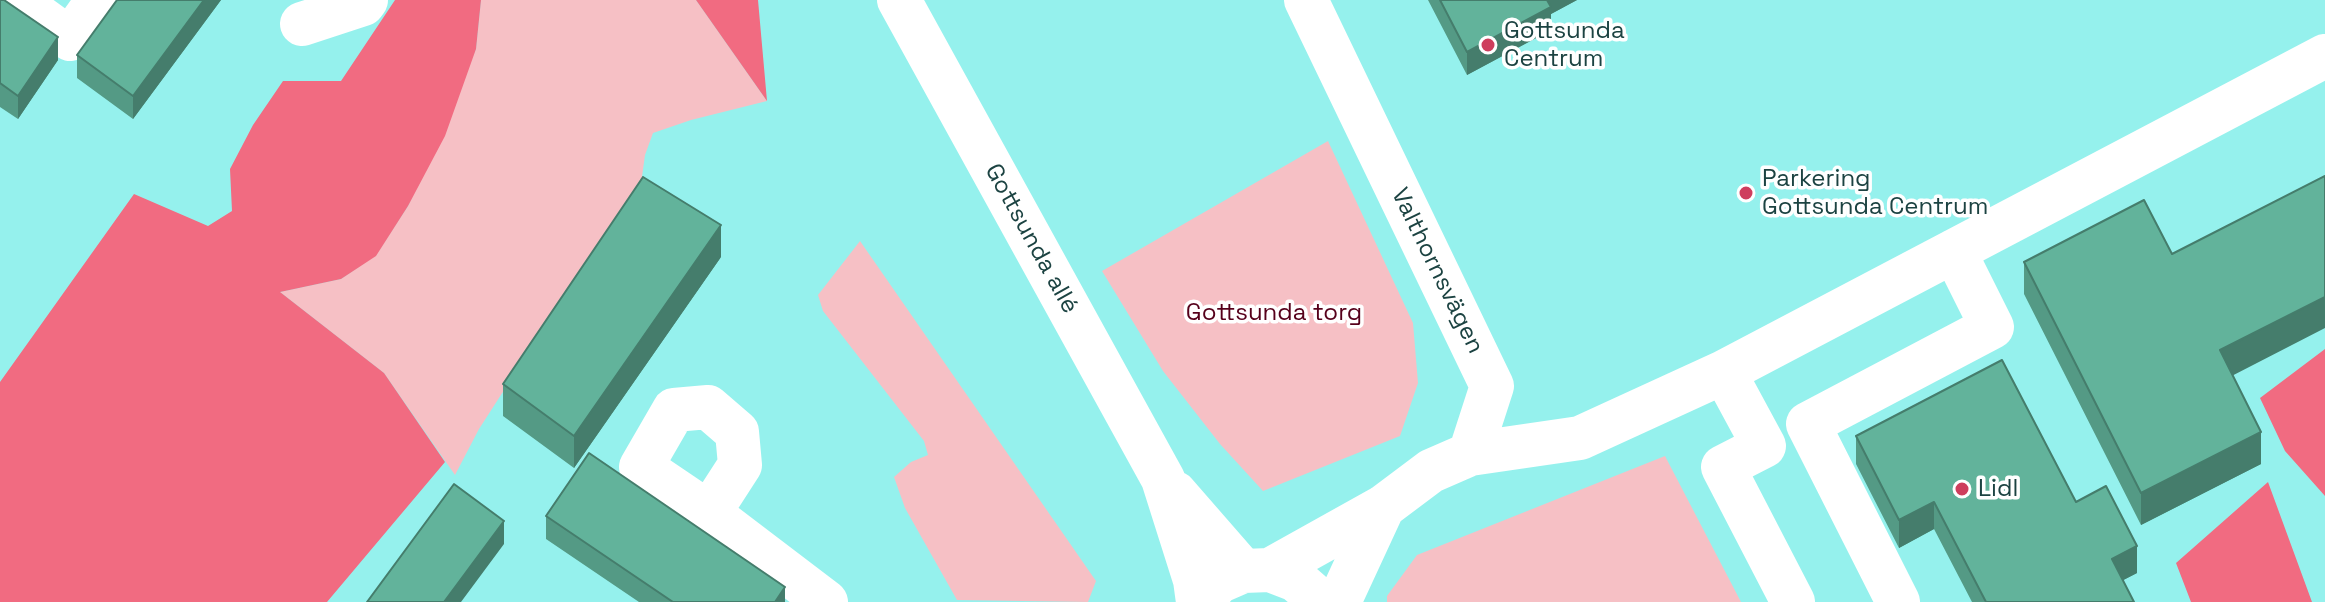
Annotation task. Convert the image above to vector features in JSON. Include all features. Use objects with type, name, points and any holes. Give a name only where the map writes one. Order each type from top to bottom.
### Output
[{"type":"street","points":[[16,0],[70,39],[98,0]]},
{"type":"street","points":[[302,24],[363,4],[366,0]]},
{"type":"street","name":"Gottsunda allé","points":[[899,0],[1163,479],[1199,602]]},
{"type":"street","name":"Valthornsvägen","points":[[1306,0],[1492,386],[1470,454]]},
{"type":"street","points":[[1199,602],[1218,582],[1257,571],[1383,507],[1431,471],[1470,454],[1580,438],[1724,372],[2325,56]]},
{"type":"street","points":[[1793,602],[1723,467],[1992,327],[1954,251]]},
{"type":"street","points":[[1724,372],[1764,446]]},
{"type":"street","points":[[1808,424],[1898,602]]},
{"type":"street","name":"Gottsunda allé","points":[[1163,479],[1257,571]]},
{"type":"street","points":[[1339,602],[1383,507]]},
{"type":"street","points":[[709,513],[826,602]]},
{"type":"street","points":[[1257,571],[1296,580],[1316,602]]},
{"type":"green space","points":[[481,0],[696,0],[767,101],[653,133],[645,155],[640,191],[508,384],[479,429],[455,475],[384,373],[280,292],[341,279],[376,255],[408,206],[476,49]]},
{"type":"green space","name":"Gottsunda torg","points":[[1328,141],[1413,323],[1418,383],[1400,436],[1263,491],[1220,444],[1163,371],[1102,271]]},
{"type":"green space","points":[[860,241],[1096,581],[1088,602],[957,600],[905,508],[894,477],[911,462],[928,455],[924,441],[823,311],[818,295]]},
{"type":"green space","points":[[1665,456],[1741,602],[1387,602],[1387,596],[1417,555]]},
{"type":"shaded area","points":[[395,0],[481,0],[476,49],[445,136],[408,206],[376,256],[341,279],[280,292],[384,373],[445,462],[327,602],[0,602],[0,382],[134,194],[208,226],[232,211],[230,169],[253,125],[283,81],[341,81]]},
{"type":"shaded area","points":[[696,0],[758,0],[767,101]]},
{"type":"shaded area","points":[[2325,349],[2325,496],[2285,451],[2260,398]]},
{"type":"shaded area","points":[[2268,482],[2312,602],[2191,602],[2176,563]]},
{"type":"building","points":[[0,0],[58,37],[18,96],[0,83]]},
{"type":"building","points":[[117,0],[204,0],[133,96],[77,55]]},
{"type":"building","points":[[1440,0],[1547,0],[1551,7],[1467,52]]},
{"type":"building","points":[[2325,176],[2325,297],[2220,350],[2261,432],[2141,493],[2024,262],[2144,200],[2172,254]]},
{"type":"building","points":[[643,177],[721,225],[574,436],[503,384]]},
{"type":"building","name":"Lidl","points":[[2002,360],[2076,502],[2106,486],[2137,546],[2112,559],[2134,602],[1986,602],[1934,502],[1899,520],[1856,436]]},
{"type":"building","points":[[589,453],[785,587],[775,602],[673,602],[546,516]]},
{"type":"building","points":[[454,484],[504,521],[444,602],[367,602]]},
{"type":"place","name":"Gottsunda Centrum","points":[[1488,45]]},
{"type":"place","name":"Parkering Gottsunda Centrum","points":[[1746,193]]},
{"type":"place","name":"Lidl","points":[[1962,489]]}]
